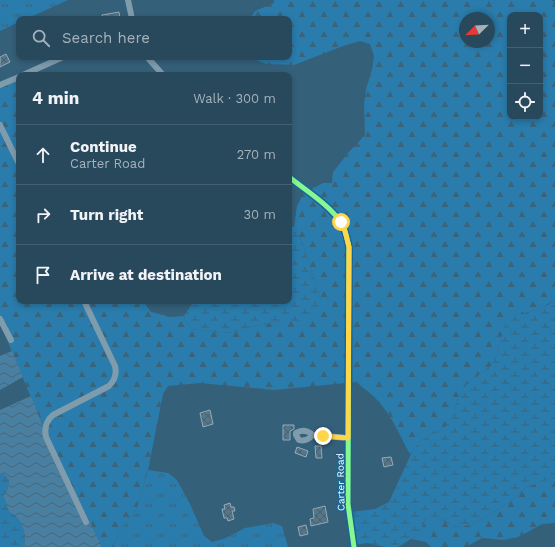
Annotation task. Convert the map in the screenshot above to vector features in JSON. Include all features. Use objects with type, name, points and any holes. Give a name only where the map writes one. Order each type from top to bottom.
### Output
[{"type":"street","points":[[128,0],[131,16]]},
{"type":"street","points":[[30,72],[56,60]]},
{"type":"street","points":[[150,60],[160,72]]},
{"type":"street","points":[[0,85],[16,78]]},
{"type":"street","points":[[0,125],[16,158]]},
{"type":"street","name":"Carter Road","points":[[292,179],[330,210],[341,222],[349,247],[348,504],[354,547]]},
{"type":"street","points":[[85,304],[115,366],[116,374],[114,380],[109,386],[53,414],[45,429],[46,438],[86,522]]},
{"type":"street","points":[[0,319],[11,340]]},
{"type":"street","points":[[313,436],[348,438]]},
{"type":"green space","points":[[0,0],[68,0],[33,16],[16,16],[16,23],[0,31]]},
{"type":"green space","points":[[274,0],[551,0],[555,2],[555,299],[536,310],[514,315],[500,343],[495,361],[487,369],[468,382],[457,399],[454,415],[444,429],[419,442],[411,456],[395,425],[380,403],[356,382],[274,390],[200,383],[168,386],[163,394],[148,470],[136,510],[123,526],[113,545],[114,547],[102,547],[42,424],[0,323],[0,85],[16,78],[16,304],[145,304],[151,312],[171,317],[184,316],[186,323],[192,329],[221,333],[233,332],[282,321],[303,321],[321,300],[303,244],[294,227],[297,206],[304,193],[323,183],[332,183],[333,172],[365,135],[364,105],[366,89],[372,70],[374,56],[370,44],[360,41],[294,65],[267,64],[256,60],[292,60],[292,16],[252,16],[255,11],[274,3]]},
{"type":"green space","points":[[292,227],[294,227],[303,244],[321,300],[319,308],[310,319],[303,321],[282,321],[233,332],[221,333],[192,329],[186,323],[184,316],[192,304],[292,304]]},
{"type":"green space","points":[[555,299],[554,477],[525,488],[510,502],[472,525],[456,527],[437,518],[427,518],[419,534],[398,547],[386,547],[367,543],[355,545],[351,512],[375,509],[389,502],[412,452],[419,442],[444,428],[454,415],[457,399],[468,382],[487,369],[495,361],[505,324],[514,315],[527,313],[548,305]]},
{"type":"green space","points":[[148,470],[168,473],[177,480],[190,504],[204,536],[212,542],[226,538],[245,528],[273,523],[282,526],[288,547],[114,547],[113,545],[123,526],[136,510]]},
{"type":"green space","points":[[0,474],[5,475],[9,480],[7,491],[3,496],[9,512],[14,514],[22,526],[25,537],[24,547],[0,547]]},
{"type":"green space","points":[[555,475],[555,523],[542,524],[519,537],[503,540],[482,538],[466,547],[431,547],[426,542],[411,539],[419,534],[427,518],[437,518],[456,527],[472,525],[510,502],[525,488],[554,477]]},
{"type":"water","points":[[12,351],[23,377],[0,390],[0,356]]},
{"type":"water","points":[[31,396],[42,424],[102,547],[24,547],[25,537],[22,526],[14,514],[9,512],[3,496],[7,491],[9,480],[5,475],[0,474],[0,410]]},
{"type":"building","points":[[119,12],[120,16],[102,16]]},
{"type":"building","points":[[6,54],[10,62],[0,67],[0,57]]},
{"type":"building","points":[[210,410],[213,424],[203,427],[200,413]]},
{"type":"building","points":[[283,425],[294,425],[294,429],[290,431],[290,440],[283,440]]},
{"type":"building","points":[[315,446],[321,446],[322,458],[316,458]]},
{"type":"building","points":[[297,447],[308,451],[306,457],[295,453]]},
{"type":"building","points":[[391,457],[393,465],[384,467],[382,458]]},
{"type":"building","points":[[230,503],[231,507],[234,507],[235,511],[232,511],[234,519],[228,521],[227,518],[224,518],[222,509],[225,509],[224,505]]},
{"type":"building","points":[[325,506],[328,522],[311,526],[310,519],[314,518],[313,509]]},
{"type":"building","points":[[306,525],[308,534],[300,536],[298,527]]},
{"type":"cycle path","points":[[292,179],[325,205],[337,217],[343,226],[349,247],[348,504],[354,547]]},
{"type":"route","points":[[323,436],[348,438],[349,247],[341,222]]}]
